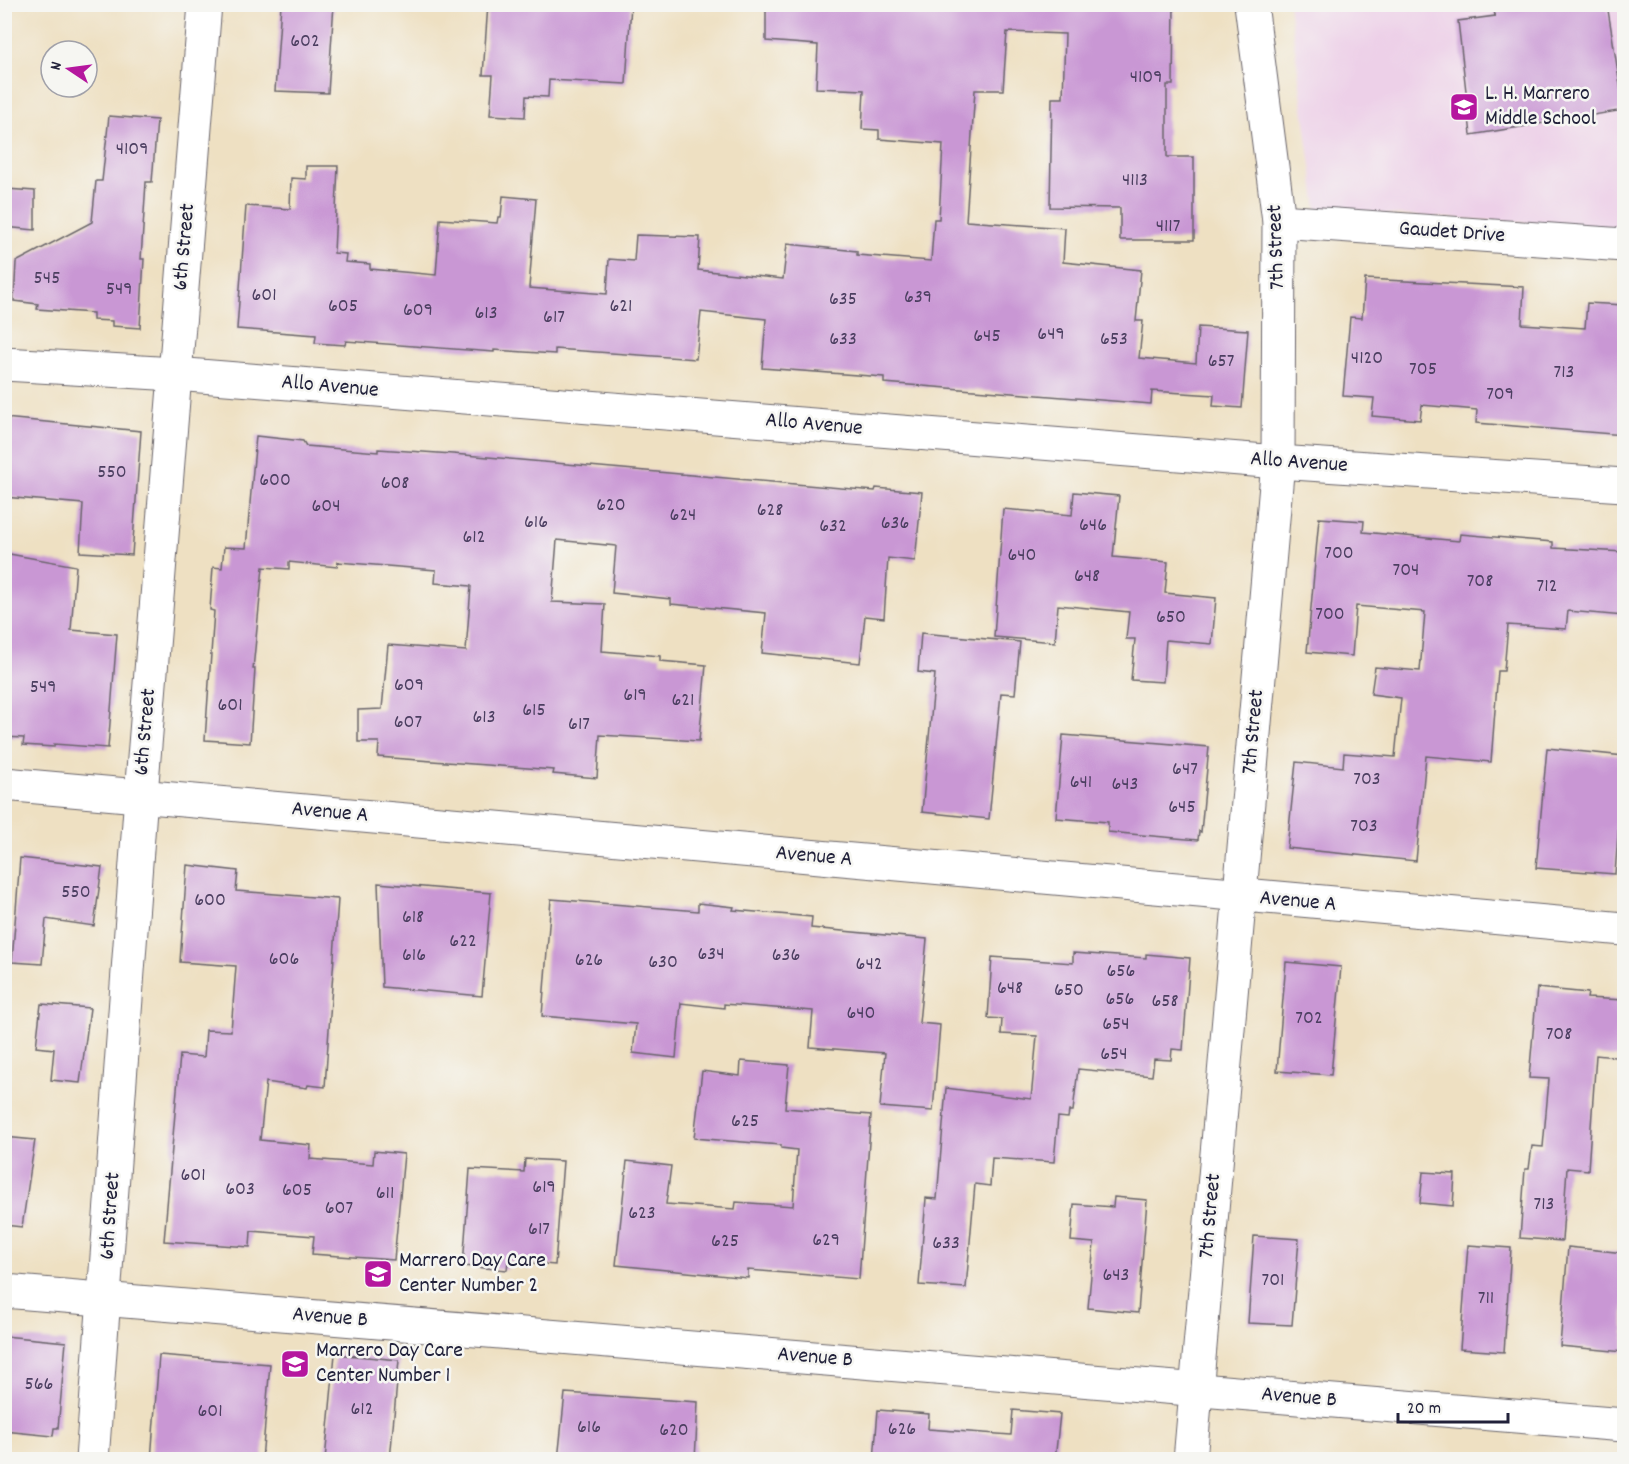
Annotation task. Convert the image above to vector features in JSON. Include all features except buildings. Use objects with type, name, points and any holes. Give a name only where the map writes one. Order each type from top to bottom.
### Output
[{"type":"street","name":"6th Street","points":[[92,1460],[141,795],[205,4]]},
{"type":"street","name":"7th Street","points":[[1190,1460],[1278,462],[1279,221],[1251,4]]},
{"type":"street","name":"Gaudet Drive","points":[[1279,221],[1624,245]]},
{"type":"street","name":"Allo Avenue","points":[[4,364],[175,374],[1278,462],[1624,485]]},
{"type":"street","name":"Avenue A","points":[[4,784],[1239,897],[1624,929]]},
{"type":"street","name":"Avenue B","points":[[4,1291],[1624,1425]]},
{"type":"shaded area","name":"L. H. Marrero Middle School","points":[[1289,5],[1624,5],[1624,229],[1317,210]]},
{"type":"place","name":"L. H. Marrero Middle School","points":[[1464,107]]},
{"type":"place","name":"Marrero Day Care Center Number 2","points":[[378,1274]]},
{"type":"place","name":"Marrero Day Care Center Number 1","points":[[295,1364]]}]
